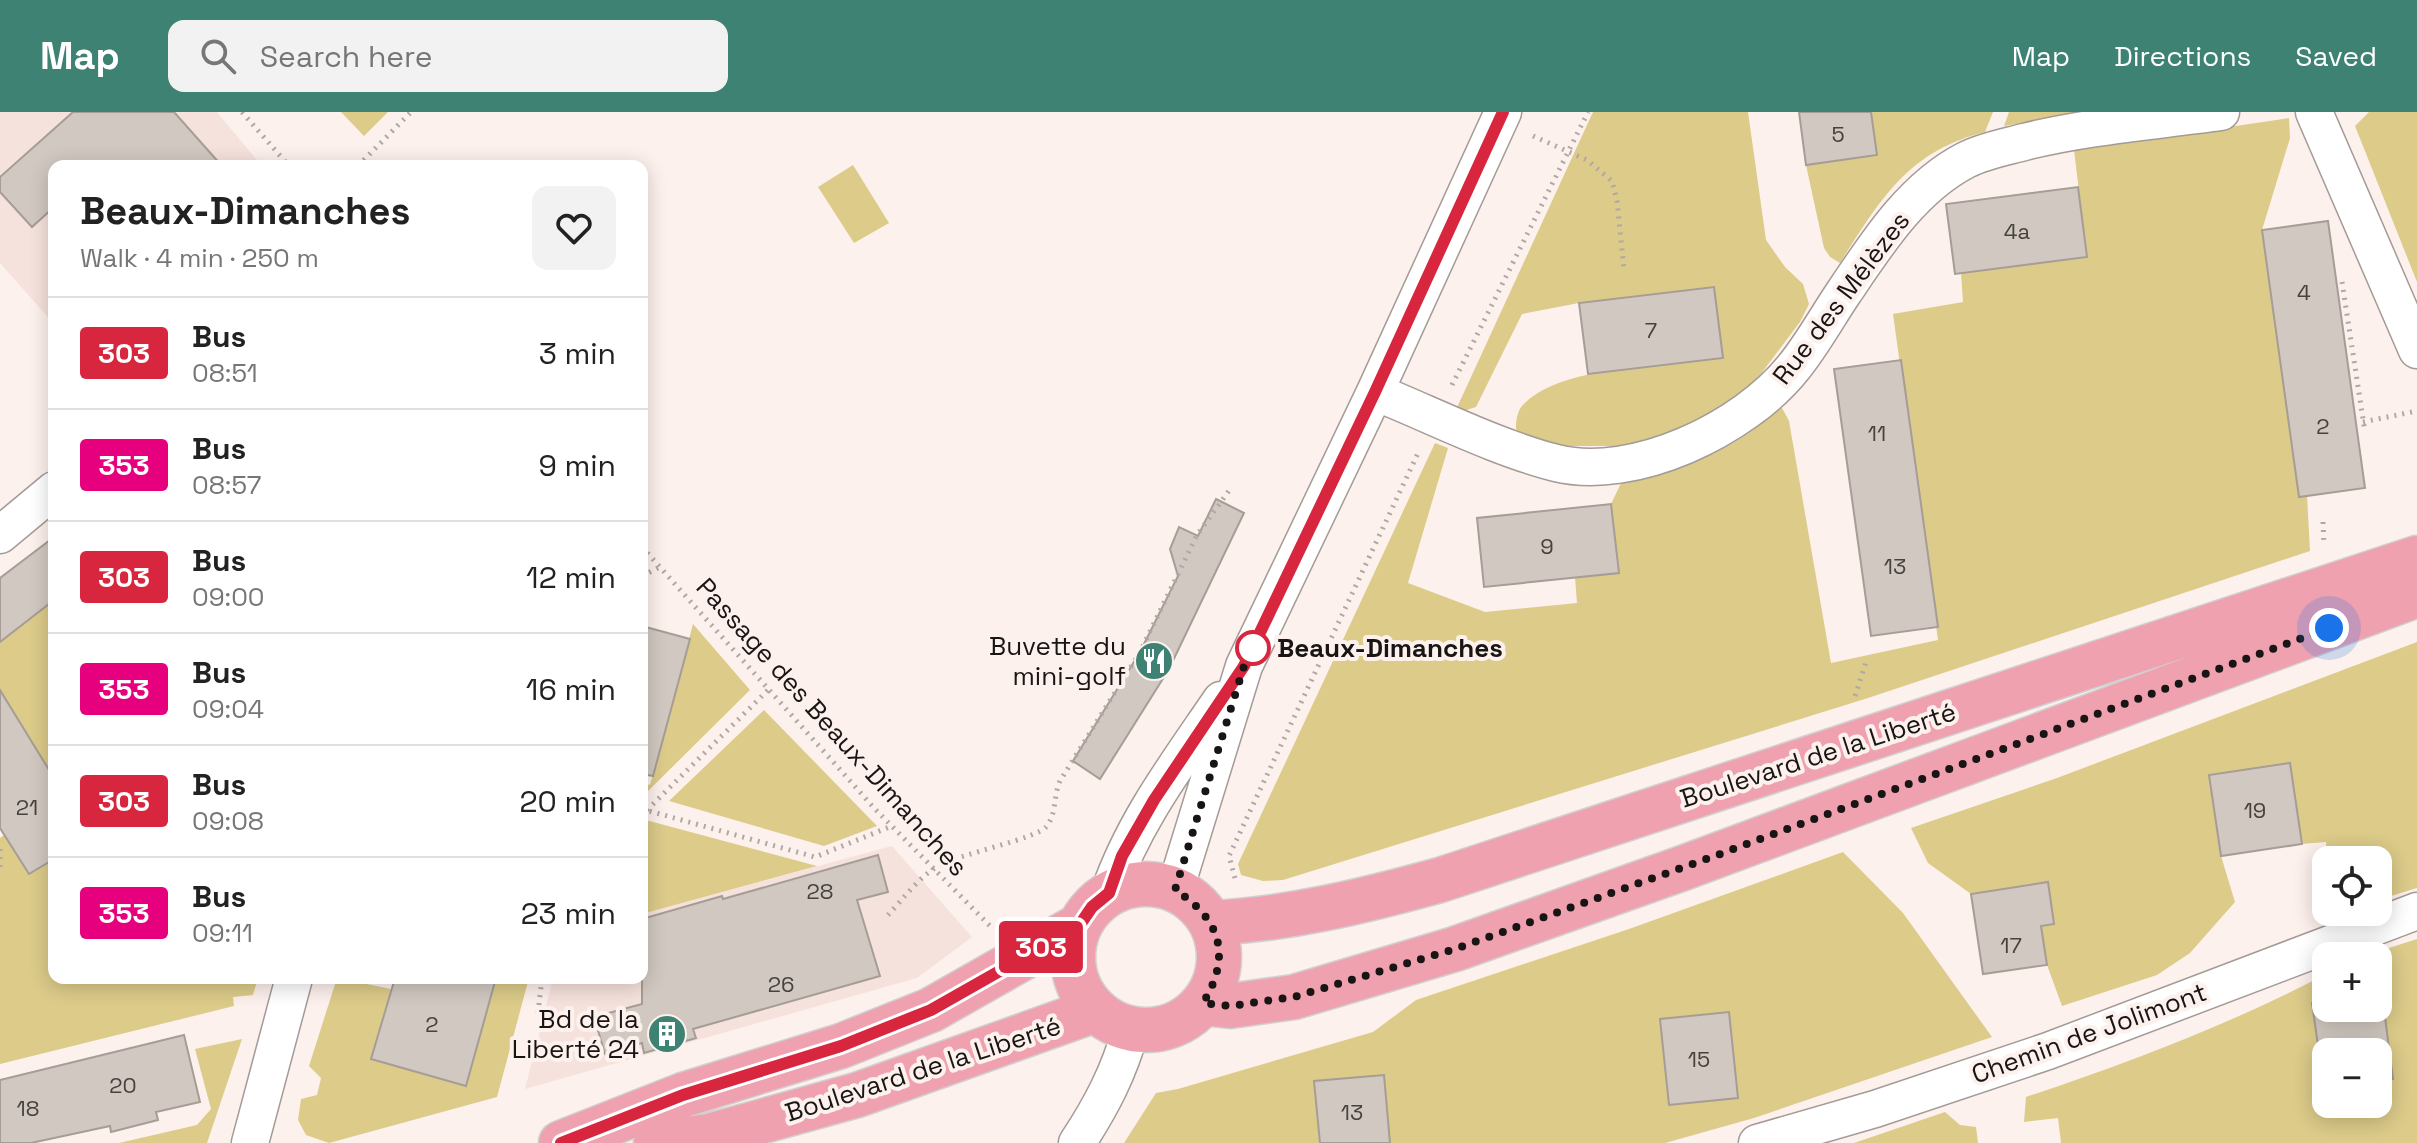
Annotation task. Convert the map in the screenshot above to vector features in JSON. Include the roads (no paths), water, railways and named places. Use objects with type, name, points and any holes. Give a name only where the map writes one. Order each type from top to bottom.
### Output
[{"type":"main road","name":"Boulevard de la Liberté","points":[[1211,923],[1279,917],[1354,904],[1440,880],[2417,558]]},
{"type":"main road","name":"Boulevard de la Liberté","points":[[1203,1003],[1230,1006],[1294,997],[1455,949],[1683,868],[2417,595]]},
{"type":"main road","points":[[1154,884],[1175,890],[1196,903],[1211,923],[1219,943],[1220,964],[1214,985],[1203,1003],[1189,1017],[1171,1026],[1151,1030],[1113,1019],[1081,992],[1074,970],[1073,948],[1079,926],[1092,907],[1109,893],[1131,885],[1154,884]]},
{"type":"main road","name":"Boulevard de la Liberté","points":[[561,1143],[683,1095],[841,1046],[931,1010],[1079,926]]},
{"type":"main road","name":"Boulevard de la Liberté","points":[[656,1143],[709,1136],[1113,1019]]},
{"type":"street","points":[[1109,893],[1122,856],[1154,800],[1244,666],[1375,392],[1503,112]]},
{"type":"street","name":"Rue des Mélèzes","points":[[1375,392],[1556,463],[1589,467],[1628,464],[1675,449],[1732,420],[1767,395],[1794,368],[1879,240],[1903,211],[1936,180],[1967,160],[2051,136],[2221,112]]},
{"type":"street","points":[[2314,112],[2417,350]]},
{"type":"street","points":[[0,535],[48,495]]},
{"type":"street","points":[[1175,890],[1244,666]]},
{"type":"street","name":"Chemin de Jolimont","points":[[1757,1143],[1875,1109],[2048,1051],[2417,911]]},
{"type":"street","points":[[250,1143],[292,984]]},
{"type":"street","points":[[1077,1143],[1104,1102],[1124,1056],[1113,1019]]},
{"type":"place","name":"Beaux-Dimanches","points":[[1253,648]]},
{"type":"place","name":"Buvette du mini-golf","points":[[1154,661]]},
{"type":"place","name":"Bd de la Liberté 24","points":[[667,1034]]}]
